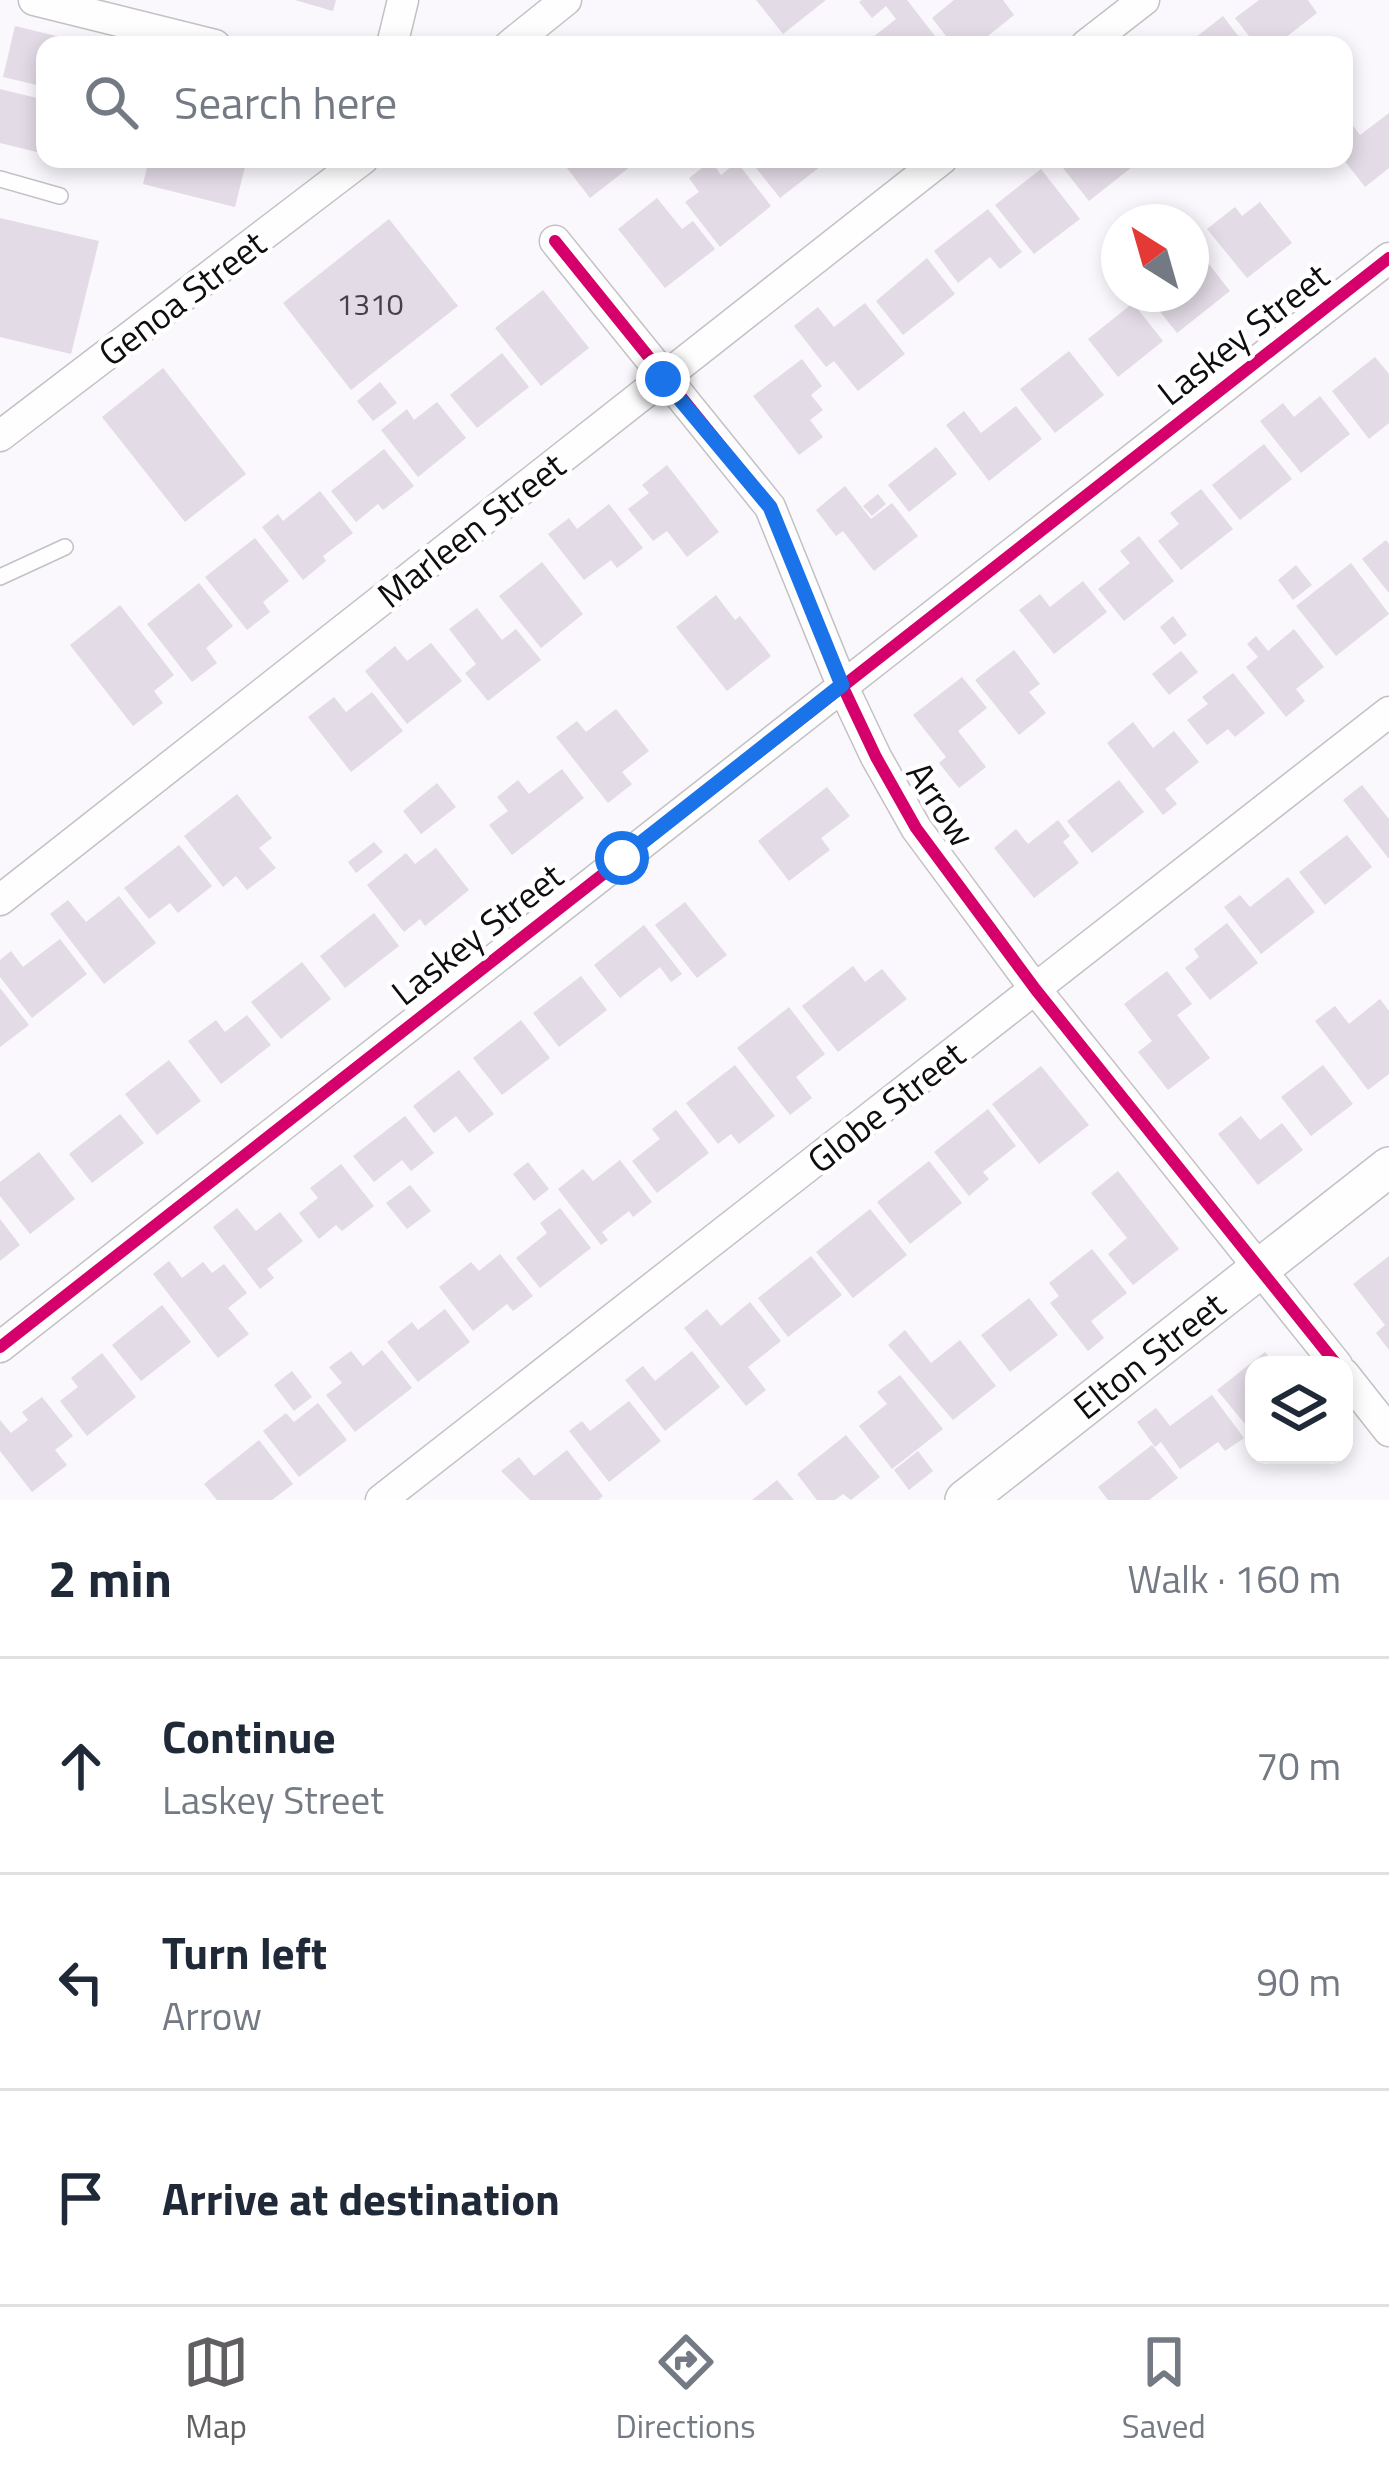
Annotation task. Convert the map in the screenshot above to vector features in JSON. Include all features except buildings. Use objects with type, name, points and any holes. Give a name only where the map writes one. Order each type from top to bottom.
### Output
[{"type":"street","points":[[34,0],[179,36]]},
{"type":"street","points":[[394,36],[403,0]]},
{"type":"street","points":[[521,36],[566,0]]},
{"type":"street","points":[[1098,36],[1144,0]]},
{"type":"street","name":"Genoa Street","points":[[0,436],[351,168]]},
{"type":"street","name":"Marleen Street","points":[[0,900],[931,168]]},
{"type":"street","name":"Arrow","points":[[555,241],[770,507],[842,685],[916,828],[1036,990],[1330,1356]]},
{"type":"street","name":"Laskey Street","points":[[0,1347],[1389,258]]},
{"type":"street","name":"Globe Street","points":[[381,1500],[1389,712]]},
{"type":"street","name":"Elton Street","points":[[964,1500],[1389,1167]]},
{"type":"street","points":[[1353,1385],[1389,1431]]},
{"type":"lane","points":[[0,179],[61,196]]},
{"type":"lane","points":[[0,577],[65,547]]},
{"type":"cycle path","points":[[555,241],[770,507],[842,685],[916,828],[1036,990],[1330,1356]]},
{"type":"cycle path","points":[[0,1347],[1389,258]]},
{"type":"route","points":[[622,858],[842,685],[770,507],[663,379]]}]
